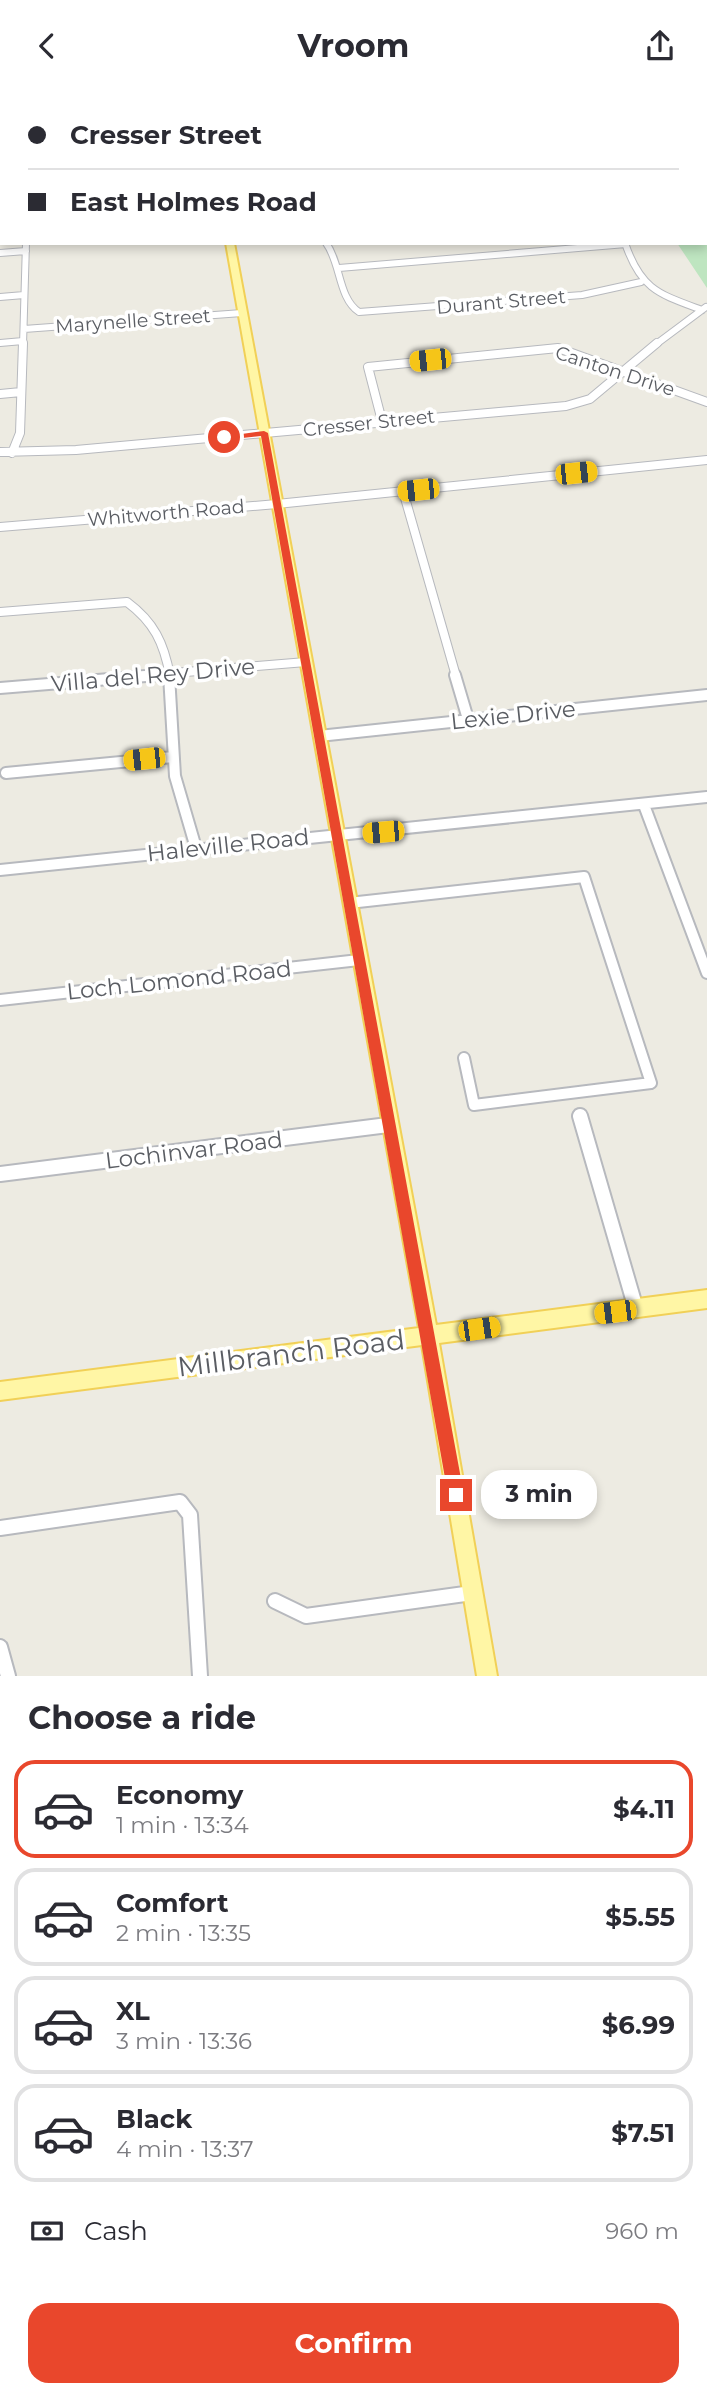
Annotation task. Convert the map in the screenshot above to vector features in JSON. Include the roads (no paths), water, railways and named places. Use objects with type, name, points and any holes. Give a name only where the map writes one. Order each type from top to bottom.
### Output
[{"type":"main road","points":[[230,245],[388,1125],[429,1336],[487,1676]]},
{"type":"main road","name":"Millbranch Road","points":[[0,1391],[707,1299]]},
{"type":"street","points":[[327,245],[339,268],[614,245]]},
{"type":"street","points":[[626,245],[632,269],[642,282],[659,293],[704,308]]},
{"type":"street","points":[[0,253],[26,247],[20,433],[12,453]]},
{"type":"street","name":"Durant Street","points":[[339,268],[350,306],[359,311],[376,313],[582,295],[642,282]]},
{"type":"street","points":[[0,297],[24,295]]},
{"type":"street","name":"Cresser Street","points":[[0,452],[264,433],[566,406],[590,399],[620,371],[704,308]]},
{"type":"street","name":"Marynelle Street","points":[[24,329],[242,313]]},
{"type":"street","points":[[139,320],[140,332]]},
{"type":"street","points":[[0,343],[23,341]]},
{"type":"street","name":"Canton Drive","points":[[382,421],[368,367],[558,348],[707,403]]},
{"type":"street","points":[[0,394],[22,392]]},
{"type":"street","name":"Whitworth Road","points":[[0,527],[277,504],[707,460]]},
{"type":"street","points":[[403,491],[468,719]]},
{"type":"street","points":[[0,612],[127,602],[139,608],[163,642],[168,673],[173,757],[196,848]]},
{"type":"street","name":"Villa del Rey Drive","points":[[0,688],[306,662]]},
{"type":"street","name":"Lexie Drive","points":[[319,736],[707,695]]},
{"type":"street","points":[[6,773],[173,757]]},
{"type":"street","name":"Haleville Road","points":[[0,870],[707,797]]},
{"type":"street","points":[[644,804],[707,973]]},
{"type":"street","points":[[349,903],[584,877],[651,1083],[474,1105],[464,1058]]},
{"type":"street","name":"Loch Lomond Road","points":[[0,1000],[359,960]]},
{"type":"street","points":[[580,1117],[636,1309]]},
{"type":"street","name":"Lochinvar Road","points":[[0,1174],[388,1125]]},
{"type":"street","points":[[0,1528],[180,1502],[190,1515],[200,1676]]},
{"type":"street","points":[[275,1601],[306,1616],[472,1593]]},
{"type":"street","points":[[0,1647],[8,1676]]}]
